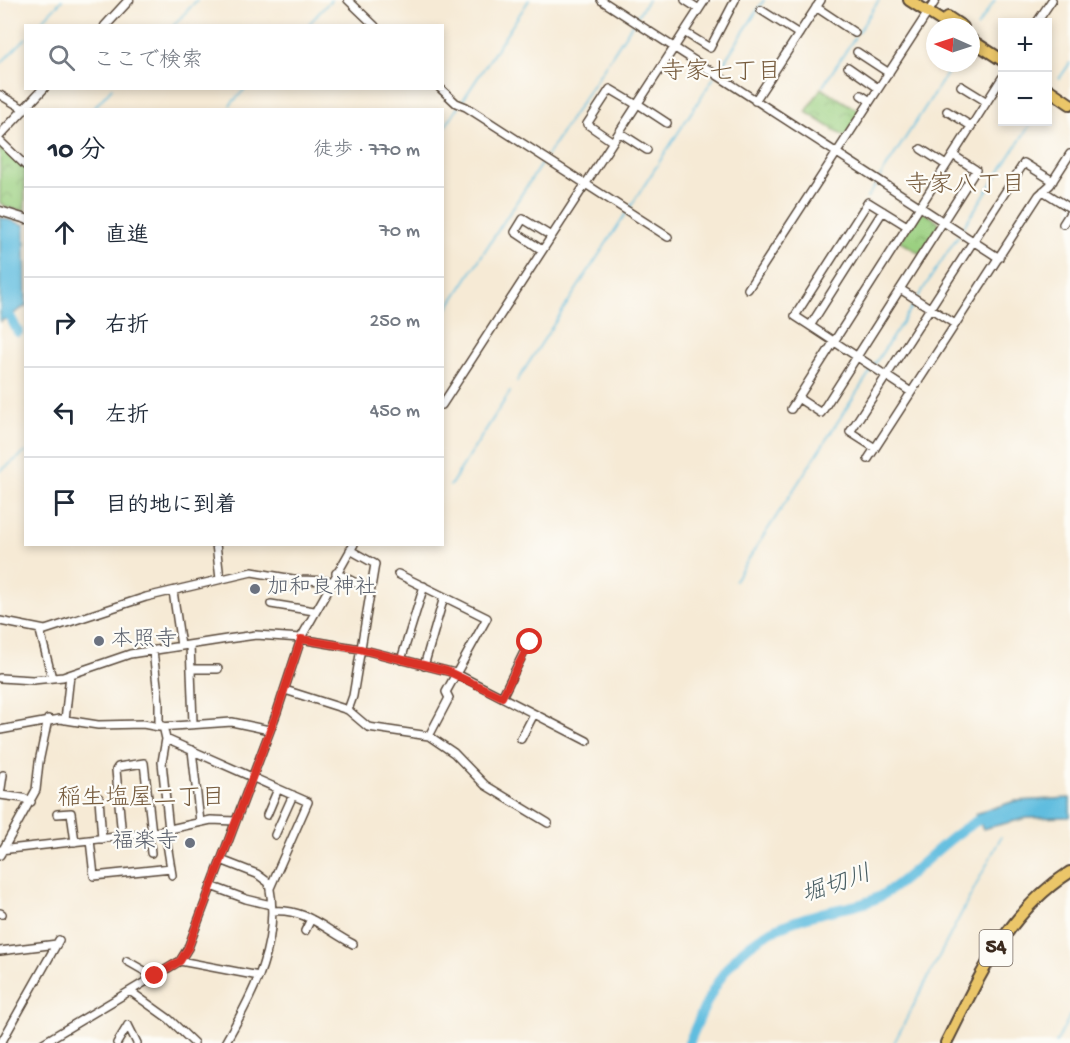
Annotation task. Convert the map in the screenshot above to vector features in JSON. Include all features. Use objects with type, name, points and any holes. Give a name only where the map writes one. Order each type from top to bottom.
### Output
[{"type":"main road","points":[[909,0],[932,6],[943,18]]},
{"type":"main road","points":[[922,0],[950,18]]},
{"type":"main road","points":[[980,38],[998,49]]},
{"type":"main road","points":[[980,46],[998,57]]},
{"type":"main road","points":[[1052,84],[1070,96]]},
{"type":"main road","points":[[1052,93],[1070,104]]},
{"type":"main road","name":"54","points":[[946,1043],[986,965],[1007,930],[1037,897],[1070,872]]},
{"type":"street","points":[[107,24],[129,0]]},
{"type":"street","points":[[348,0],[373,24]]},
{"type":"street","points":[[601,0],[999,258]]},
{"type":"street","points":[[685,0],[699,9]]},
{"type":"street","points":[[444,402],[705,0]]},
{"type":"street","points":[[684,32],[710,48],[725,24],[725,16],[735,0]]},
{"type":"street","points":[[755,101],[821,0]]},
{"type":"street","points":[[1040,18],[1052,0]]},
{"type":"street","points":[[748,289],[932,6]]},
{"type":"street","points":[[816,7],[855,33]]},
{"type":"street","points":[[761,10],[799,34]]},
{"type":"street","points":[[857,52],[889,73]]},
{"type":"street","points":[[848,67],[879,88]]},
{"type":"street","points":[[790,410],[998,84]]},
{"type":"street","points":[[962,86],[987,102]]},
{"type":"street","points":[[614,141],[587,124],[610,88],[667,123]]},
{"type":"street","points":[[26,108],[43,90]]},
{"type":"street","points":[[442,90],[461,105],[668,237]]},
{"type":"street","points":[[0,95],[24,110],[0,135]]},
{"type":"street","points":[[861,95],[870,101]]},
{"type":"street","points":[[947,111],[971,126]]},
{"type":"street","points":[[619,132],[647,150]]},
{"type":"street","points":[[0,141],[24,164]]},
{"type":"street","points":[[921,149],[946,165]]},
{"type":"street","points":[[867,459],[1043,191],[1053,181],[1070,154]]},
{"type":"street","points":[[798,398],[820,413],[976,170],[952,155]]},
{"type":"street","points":[[875,448],[850,432],[1024,163],[1053,181]]},
{"type":"street","points":[[1043,191],[1070,208]]},
{"type":"street","points":[[907,226],[868,202],[795,316],[911,392]]},
{"type":"street","points":[[0,211],[24,218]]},
{"type":"street","points":[[810,326],[883,211]]},
{"type":"street","points":[[1063,224],[1070,213]]},
{"type":"street","points":[[542,250],[515,232],[523,219],[551,236]]},
{"type":"street","points":[[900,289],[955,324]]},
{"type":"street","points":[[216,546],[220,579]]},
{"type":"street","points":[[43,1043],[180,961],[188,948],[285,690],[301,638],[314,611],[352,547],[375,564],[353,696],[348,710]]},
{"type":"street","points":[[0,621],[40,631],[173,591],[252,572],[299,580],[331,581]]},
{"type":"street","points":[[336,573],[370,590]]},
{"type":"street","points":[[398,574],[487,618],[455,673],[446,692],[449,698],[429,736]]},
{"type":"street","points":[[401,660],[424,586]]},
{"type":"street","points":[[173,591],[182,646]]},
{"type":"street","points":[[424,666],[444,597]]},
{"type":"street","points":[[271,604],[314,611]]},
{"type":"street","points":[[40,631],[52,678]]},
{"type":"street","points":[[0,678],[52,678],[70,675],[113,658],[256,635],[301,638],[360,649],[455,673],[587,741]]},
{"type":"street","points":[[502,697],[530,642]]},
{"type":"street","points":[[190,645],[193,723]]},
{"type":"street","points":[[90,840],[94,876],[171,872],[162,762],[166,739],[161,727],[153,651]]},
{"type":"street","points":[[192,669],[218,669]]},
{"type":"street","points":[[65,720],[70,675]]},
{"type":"street","points":[[285,690],[348,710],[368,727],[429,736],[454,753],[485,785],[548,823]]},
{"type":"street","points":[[521,739],[534,714]]},
{"type":"street","points":[[0,730],[48,719],[98,725],[143,724],[161,727],[193,723],[246,723],[269,730]]},
{"type":"street","points":[[1,851],[36,790],[48,719]]},
{"type":"street","points":[[166,739],[309,802],[270,888]]},
{"type":"street","points":[[192,750],[200,822]]},
{"type":"street","points":[[122,837],[116,771],[118,767],[144,763],[151,853]]},
{"type":"street","points":[[3,775],[0,795],[23,798],[31,802]]},
{"type":"street","points":[[267,815],[278,789]]},
{"type":"street","points":[[275,835],[293,795]]},
{"type":"street","points":[[99,798],[102,839]]},
{"type":"street","points":[[57,814],[71,813],[75,842]]},
{"type":"street","points":[[1,851],[167,831],[200,822],[235,821]]},
{"type":"street","points":[[221,860],[265,878],[270,888],[272,937],[246,1006],[225,1043]]},
{"type":"street","points":[[211,886],[271,908],[307,915],[353,944]]},
{"type":"street","points":[[305,931],[310,919]]},
{"type":"street","points":[[0,951],[58,942],[1,1043]]},
{"type":"street","points":[[180,961],[259,976]]},
{"type":"street","points":[[127,962],[155,976]]},
{"type":"street","points":[[130,991],[169,1019],[194,1043]]},
{"type":"street","points":[[117,1043],[128,1025],[137,1043]]},
{"type":"green space","points":[[821,88],[861,112],[845,137],[806,112]]},
{"type":"green space","points":[[0,144],[24,167],[24,211],[9,208],[0,203]]},
{"type":"green space","points":[[923,212],[938,221],[939,225],[920,254],[900,241],[919,213]]},
{"type":"water","points":[[0,217],[24,225],[24,307],[0,322]]},
{"type":"water","points":[[1070,798],[1070,817],[1027,818],[983,829],[975,814],[1015,801]]},
{"type":"waterway","points":[[39,24],[62,0]]},
{"type":"waterway","points":[[175,24],[197,0]]},
{"type":"waterway","points":[[309,24],[331,0]]},
{"type":"waterway","points":[[461,103],[529,0]]},
{"type":"waterway","points":[[635,19],[648,0]]},
{"type":"waterway","points":[[717,73],[764,0]]},
{"type":"waterway","points":[[858,33],[879,0]]},
{"type":"waterway","points":[[980,22],[995,0]]},
{"type":"waterway","points":[[547,155],[633,23]]},
{"type":"waterway","points":[[823,86],[855,37]]},
{"type":"waterway","points":[[0,64],[24,40]]},
{"type":"waterway","points":[[1059,79],[1070,63]]},
{"type":"waterway","points":[[880,177],[948,72]]},
{"type":"waterway","points":[[629,209],[714,77]]},
{"type":"waterway","points":[[94,108],[110,90]]},
{"type":"waterway","points":[[230,105],[244,90]]},
{"type":"waterway","points":[[444,128],[458,107]]},
{"type":"waterway","points":[[962,229],[1029,126]]},
{"type":"waterway","points":[[444,314],[543,161]]},
{"type":"waterway","points":[[867,198],[878,181]]},
{"type":"waterway","points":[[517,381],[626,213]]},
{"type":"waterway","points":[[918,297],[958,236]]},
{"type":"waterway","points":[[874,365],[916,301]]},
{"type":"waterway","points":[[10,316],[18,332]]},
{"type":"waterway","points":[[735,580],[872,369]]},
{"type":"waterway","points":[[450,486],[510,392]]},
{"type":"waterway","points":[[0,471],[24,453]]},
{"type":"waterway","name":"堀切川","points":[[689,1043],[722,976],[750,945],[768,933],[791,923],[877,898],[898,884],[961,831],[990,814]]},
{"type":"waterway","points":[[894,1043],[1001,837]]},
{"type":"waterway","points":[[1056,1043],[1070,1016]]},
{"type":"place","name":"加和良神社","points":[[255,589]]},
{"type":"place","name":"本照寺","points":[[99,641]]},
{"type":"place","name":"福楽寺","points":[[190,843]]},
{"type":"district","name":"寺家七丁目","points":[[721,73]]},
{"type":"district","name":"寺家八丁目","points":[[965,186]]},
{"type":"district","name":"稲生塩屋二丁目","points":[[141,799]]},
{"type":"route","points":[[155,976],[180,961],[188,948],[277,712],[301,639],[360,649],[455,673],[502,697],[530,642]]}]
